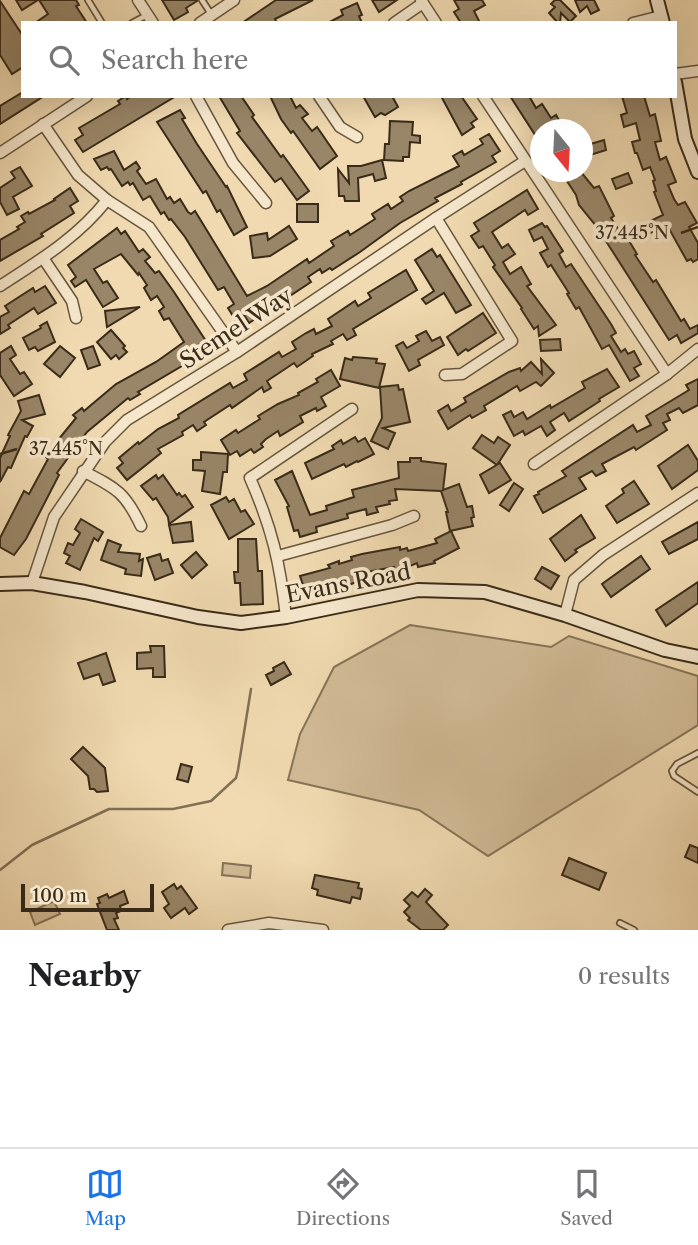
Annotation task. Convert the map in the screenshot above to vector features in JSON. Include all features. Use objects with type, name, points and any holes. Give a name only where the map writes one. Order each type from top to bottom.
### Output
[{"type":"street","points":[[138,0],[150,19]]},
{"type":"street","points":[[203,21],[234,0]]},
{"type":"street","points":[[657,0],[662,19]]},
{"type":"street","points":[[397,21],[422,2],[435,21]]},
{"type":"street","points":[[677,74],[698,71]]},
{"type":"street","points":[[677,93],[685,139],[698,172]]},
{"type":"street","points":[[0,153],[84,98]]},
{"type":"street","points":[[197,98],[233,163],[265,203]]},
{"type":"street","points":[[320,98],[340,127],[357,137]]},
{"type":"street","points":[[484,98],[667,374]]},
{"type":"street","points":[[43,124],[78,175],[107,200],[149,227],[237,352]]},
{"type":"street","name":"Stemel Way","points":[[32,583],[54,517],[83,471],[105,442],[127,420],[237,352],[525,161]]},
{"type":"street","points":[[0,286],[89,223],[107,200]]},
{"type":"street","points":[[436,218],[512,341],[462,374],[445,375]]},
{"type":"street","points":[[43,258],[72,301],[76,318]]},
{"type":"street","points":[[534,464],[667,374],[698,349]]},
{"type":"street","points":[[286,617],[278,556],[265,513],[250,478],[352,409]]},
{"type":"street","points":[[83,471],[119,491],[134,510],[141,526]]},
{"type":"street","points":[[565,615],[574,580],[603,555],[698,493]]},
{"type":"street","points":[[278,556],[392,525],[414,516]]},
{"type":"street","name":"Evans Road","points":[[0,584],[32,583],[218,621],[241,623],[286,617],[418,590],[485,592],[565,615],[665,650],[698,657]]},
{"type":"street","points":[[228,930],[269,923],[323,930]]},
{"type":"lane","points":[[88,0],[101,21]]},
{"type":"lane","points":[[202,0],[211,15]]},
{"type":"lane","points":[[698,753],[677,764],[672,771],[674,776],[698,792]]},
{"type":"lane","points":[[620,923],[634,930]]},
{"type":"shaded area","points":[[410,625],[551,647],[569,636],[698,676],[698,725],[488,856],[419,810],[288,780],[300,734],[334,667]]},
{"type":"shaded area","points":[[223,863],[251,866],[250,878],[222,875]]},
{"type":"shaded area","points":[[54,901],[60,914],[35,925],[30,912]]},
{"type":"building","points":[[16,0],[38,0],[22,10]]},
{"type":"building","points":[[39,0],[76,0],[79,5],[76,6],[86,21],[38,21],[48,14]]},
{"type":"building","points":[[162,0],[197,1],[186,8],[188,12],[174,20]]},
{"type":"building","points":[[276,0],[313,0],[275,19],[276,21],[245,21]]},
{"type":"building","points":[[372,0],[397,0],[379,12]]},
{"type":"building","points":[[454,0],[482,0],[485,5],[474,11],[479,21],[460,21],[454,12],[459,9]]},
{"type":"building","points":[[560,0],[576,16],[569,21],[561,13],[560,21],[556,21],[549,13],[555,7],[551,4]]},
{"type":"building","points":[[575,0],[594,0],[599,10],[591,14],[587,6],[580,12]]},
{"type":"building","points":[[0,1],[21,33],[21,68],[12,74],[0,55]]},
{"type":"building","points":[[357,3],[362,15],[359,16],[361,21],[332,21],[343,15],[341,10]]},
{"type":"building","points":[[21,93],[21,98],[41,98],[0,124],[0,106]]},
{"type":"building","points":[[123,98],[173,98],[83,152],[75,140],[83,135],[79,128],[120,104],[118,101]]},
{"type":"building","points":[[220,98],[242,98],[254,115],[252,117],[309,191],[297,200],[281,178],[275,182],[237,133],[240,131]]},
{"type":"building","points":[[271,98],[291,98],[296,108],[300,105],[308,114],[302,118],[312,131],[317,127],[337,156],[320,169],[281,119]]},
{"type":"building","points":[[364,98],[393,98],[398,107],[385,115],[381,113],[375,117]]},
{"type":"building","points":[[442,98],[462,98],[477,119],[471,123],[474,127],[462,135]]},
{"type":"building","points":[[511,98],[530,98],[536,108],[542,104],[551,118],[556,115],[558,119],[530,119],[530,127]]},
{"type":"building","points":[[623,98],[645,98],[650,116],[655,114],[661,141],[655,142],[660,160],[666,157],[676,182],[668,185],[678,205],[685,202],[697,223],[689,227],[698,243],[698,259],[693,262],[691,259],[687,261],[667,225],[646,235],[642,225],[663,215],[654,192],[655,180],[650,167],[643,170],[635,153],[632,142],[640,140],[636,123],[624,127],[621,115],[627,113]]},
{"type":"building","points":[[180,110],[185,118],[182,119],[197,144],[227,186],[247,227],[234,235],[220,210],[217,212],[206,191],[203,193],[157,122]]},
{"type":"building","points":[[390,121],[413,122],[412,135],[420,136],[420,143],[410,142],[409,157],[403,157],[403,161],[384,160],[385,144],[389,144]]},
{"type":"building","points":[[489,134],[500,151],[492,156],[496,162],[435,198],[438,201],[400,223],[332,270],[330,268],[322,273],[320,269],[308,277],[311,282],[249,323],[244,315],[236,321],[228,308],[234,304],[224,287],[218,290],[185,237],[164,212],[161,214],[150,196],[143,200],[133,183],[130,185],[128,182],[122,186],[111,169],[107,167],[101,170],[94,159],[114,151],[124,170],[136,162],[140,168],[137,171],[146,184],[156,179],[167,199],[170,197],[174,203],[180,199],[188,212],[191,214],[195,211],[247,296],[307,259],[309,263],[334,246],[331,241],[348,231],[350,235],[375,219],[372,214],[388,204],[391,209],[403,201],[400,197],[409,191],[459,166],[453,156],[462,151],[464,155],[483,144],[480,139]]},
{"type":"building","points":[[604,140],[606,150],[593,154],[593,143]]},
{"type":"building","points":[[382,160],[386,178],[375,181],[373,174],[358,178],[359,201],[345,201],[344,196],[339,196],[338,169],[349,183],[348,166],[361,166]]},
{"type":"building","points":[[20,167],[32,186],[13,197],[19,209],[7,215],[0,202],[0,188],[15,178],[11,172]]},
{"type":"building","points":[[628,173],[632,183],[616,189],[612,179]]},
{"type":"building","points":[[568,182],[589,182],[594,188],[599,186],[614,216],[611,218],[626,241],[628,239],[653,282],[656,280],[681,321],[684,319],[690,329],[698,325],[698,333],[681,343],[677,335],[669,340],[597,227],[579,205]]},
{"type":"building","points":[[70,188],[78,201],[70,206],[74,213],[41,234],[43,236],[0,261],[0,240],[19,229],[17,227],[25,222],[21,216],[55,200]]},
{"type":"building","points":[[527,190],[538,209],[528,215],[525,210],[492,232],[502,248],[508,244],[515,254],[503,262],[510,274],[521,267],[531,284],[527,286],[556,325],[539,336],[538,326],[534,329],[493,267],[495,265],[483,246],[479,248],[471,236],[479,231],[474,223]]},
{"type":"building","points":[[297,204],[318,204],[318,222],[297,222]]},
{"type":"building","points":[[542,223],[547,226],[563,251],[559,254],[566,267],[571,264],[611,324],[616,333],[611,336],[621,352],[625,349],[628,354],[634,351],[641,364],[634,368],[639,376],[630,381],[609,345],[602,349],[579,307],[576,309],[551,265],[548,267],[540,253],[548,249],[542,237],[534,241],[529,230]]},
{"type":"building","points":[[289,226],[297,239],[270,256],[253,258],[250,236],[267,233],[268,240]]},
{"type":"building","points":[[117,228],[121,234],[125,231],[139,252],[143,249],[150,257],[145,261],[155,273],[159,271],[206,341],[198,345],[204,353],[138,392],[140,394],[130,400],[128,398],[87,432],[57,473],[59,475],[26,539],[14,555],[0,547],[0,538],[24,491],[29,494],[48,459],[45,456],[76,418],[73,415],[82,408],[84,411],[116,384],[156,362],[184,342],[169,318],[164,320],[159,311],[164,307],[157,296],[151,300],[144,288],[147,285],[121,254],[94,269],[103,283],[107,281],[118,298],[103,307],[86,280],[75,287],[71,281],[76,277],[68,265]]},
{"type":"building","points":[[432,249],[437,257],[440,255],[471,305],[456,313],[444,293],[426,304],[422,299],[434,291],[415,260]]},
{"type":"building","points":[[406,270],[417,290],[353,329],[356,335],[347,340],[343,334],[331,341],[333,344],[312,354],[313,356],[297,367],[294,363],[267,381],[271,388],[264,392],[262,387],[232,408],[230,405],[204,422],[206,425],[197,431],[193,425],[182,432],[183,435],[158,449],[161,453],[127,480],[117,468],[123,463],[119,458],[138,442],[139,444],[158,429],[179,418],[178,415],[230,383],[233,388],[247,380],[244,374],[279,352],[282,357],[296,349],[292,342],[306,333],[314,329],[316,334],[332,326],[328,319],[355,301],[358,306],[371,298],[368,293]]},
{"type":"building","points":[[45,286],[56,303],[38,314],[34,308],[8,325],[10,328],[0,334],[0,317],[9,312],[5,306],[33,288],[35,292]]},
{"type":"building","points":[[140,307],[107,327],[105,311]]},
{"type":"building","points":[[483,313],[496,333],[458,355],[447,337]]},
{"type":"building","points":[[47,322],[55,342],[38,351],[35,347],[29,350],[23,338]]},
{"type":"building","points":[[111,330],[127,352],[119,359],[116,355],[111,359],[97,342]]},
{"type":"building","points":[[426,331],[432,341],[440,337],[444,345],[418,360],[420,365],[409,371],[396,346],[403,342],[407,348],[419,341],[416,336]]},
{"type":"building","points":[[560,339],[561,350],[541,351],[540,340]]},
{"type":"building","points":[[11,346],[16,355],[10,359],[20,374],[24,372],[32,384],[14,396],[0,375],[0,353]]},
{"type":"building","points":[[60,346],[75,358],[60,377],[44,364]]},
{"type":"building","points":[[93,346],[100,365],[88,369],[81,350]]},
{"type":"building","points":[[353,357],[377,359],[376,363],[385,364],[379,388],[340,379],[345,358],[352,360]]},
{"type":"building","points":[[541,359],[554,373],[541,386],[536,382],[520,391],[517,386],[484,406],[486,410],[472,418],[470,415],[448,429],[438,411],[448,405],[451,411],[466,402],[464,398],[509,372],[520,368],[521,371],[531,362],[542,374]]},
{"type":"building","points":[[607,369],[619,387],[599,399],[600,401],[569,421],[564,413],[550,422],[555,430],[547,436],[541,426],[525,435],[523,431],[514,436],[503,415],[511,411],[514,417],[523,412],[527,419],[585,388],[582,382]]},
{"type":"building","points":[[331,370],[340,386],[321,397],[326,406],[300,416],[303,422],[280,436],[278,431],[266,439],[261,444],[263,447],[254,453],[251,449],[240,456],[237,451],[230,455],[221,440],[236,430],[238,433],[278,404],[299,395],[298,393],[318,382],[316,379]]},
{"type":"building","points":[[698,379],[698,405],[683,413],[679,408],[667,414],[670,420],[663,423],[667,430],[636,450],[634,447],[602,464],[606,471],[596,476],[592,471],[579,478],[586,489],[543,513],[534,496],[566,476],[562,471],[633,425],[637,432],[651,425],[646,416],[689,390],[686,385]]},
{"type":"building","points":[[398,385],[399,390],[403,389],[410,422],[383,428],[395,433],[388,449],[371,441],[382,418],[380,387]]},
{"type":"building","points":[[39,395],[45,414],[22,420],[33,426],[27,437],[25,436],[11,468],[8,467],[0,482],[0,458],[21,411],[18,401]]},
{"type":"building","points":[[482,435],[494,443],[498,437],[510,445],[497,465],[473,448]]},
{"type":"building","points":[[355,437],[358,442],[365,438],[374,454],[312,479],[305,463],[334,449],[332,446],[341,440],[343,444]]},
{"type":"building","points":[[688,445],[698,461],[698,470],[672,489],[658,466]]},
{"type":"building","points":[[201,452],[228,454],[227,472],[223,472],[220,494],[202,491],[205,471],[193,470],[193,460],[201,460]]},
{"type":"building","points":[[410,458],[446,464],[443,490],[459,484],[467,507],[472,506],[473,526],[450,531],[448,512],[441,491],[395,489],[397,500],[376,507],[378,512],[367,515],[366,509],[347,514],[348,518],[316,527],[317,532],[300,537],[298,530],[294,531],[287,507],[289,506],[275,480],[292,471],[310,515],[327,510],[326,506],[354,497],[352,490],[399,478],[398,462],[410,462]]},
{"type":"building","points":[[500,463],[511,480],[489,493],[480,475]]},
{"type":"building","points":[[156,475],[158,479],[163,475],[177,495],[185,495],[193,507],[169,524],[168,517],[156,498],[153,500],[141,486]]},
{"type":"building","points":[[634,481],[649,504],[617,523],[606,506],[624,493],[622,489]]},
{"type":"building","points":[[514,483],[523,489],[509,511],[500,505]]},
{"type":"building","points":[[226,497],[229,502],[234,499],[241,512],[245,510],[254,524],[229,539],[211,505]]},
{"type":"building","points":[[581,515],[595,538],[575,550],[577,552],[565,561],[550,539]]},
{"type":"building","points":[[81,519],[103,532],[98,541],[94,538],[80,570],[66,563],[70,556],[64,553],[68,543],[73,545],[80,533],[75,529]]},
{"type":"building","points":[[191,522],[193,541],[173,543],[169,525]]},
{"type":"building","points":[[698,522],[698,539],[669,554],[662,542]]},
{"type":"building","points":[[451,531],[459,548],[434,561],[435,563],[418,567],[417,563],[395,572],[394,567],[367,572],[369,578],[330,591],[328,586],[306,594],[300,576],[330,568],[328,565],[352,560],[351,557],[362,554],[400,547],[400,550],[407,548],[408,551],[437,543],[435,539]]},
{"type":"building","points":[[238,539],[256,539],[258,571],[262,571],[263,604],[241,605],[240,583],[235,583],[234,572],[238,572]]},
{"type":"building","points":[[108,540],[121,545],[118,552],[140,554],[139,561],[143,559],[141,576],[125,574],[126,569],[101,560]]},
{"type":"building","points":[[196,552],[207,565],[192,578],[181,565]]},
{"type":"building","points":[[160,554],[162,561],[168,559],[173,573],[155,580],[147,558]]},
{"type":"building","points":[[641,556],[650,569],[611,597],[602,584]]},
{"type":"building","points":[[542,567],[559,576],[551,589],[535,579]]},
{"type":"building","points":[[698,582],[698,603],[666,626],[656,610]]},
{"type":"building","points":[[150,646],[164,646],[165,677],[153,677],[153,668],[137,669],[137,653],[151,652]]},
{"type":"building","points":[[106,653],[115,681],[103,685],[99,674],[84,679],[78,663]]},
{"type":"building","points":[[284,662],[291,674],[271,685],[266,675]]},
{"type":"building","points":[[83,747],[105,768],[108,791],[97,792],[90,789],[88,776],[71,759]]},
{"type":"building","points":[[181,764],[192,767],[188,782],[177,779]]},
{"type":"building","points":[[690,845],[698,848],[698,863],[685,857]]},
{"type":"building","points":[[569,858],[606,873],[599,890],[562,875]]},
{"type":"building","points":[[315,875],[359,883],[358,888],[362,889],[360,899],[352,897],[350,903],[317,895],[318,890],[312,888]]},
{"type":"building","points":[[174,884],[177,889],[181,886],[197,908],[189,914],[185,908],[171,918],[164,908],[169,904],[162,892]]},
{"type":"building","points":[[425,889],[432,895],[426,902],[448,925],[443,930],[421,930],[408,920],[410,918],[404,912],[410,906],[404,900],[412,892],[418,897]]},
{"type":"building","points":[[124,891],[128,903],[120,906],[121,911],[116,913],[118,918],[114,919],[119,930],[107,930],[97,904],[100,903],[98,898],[107,894],[109,898]]},
{"type":"waterway","points":[[0,870],[32,845],[109,809],[173,809],[211,801],[236,778],[251,689]]}]
